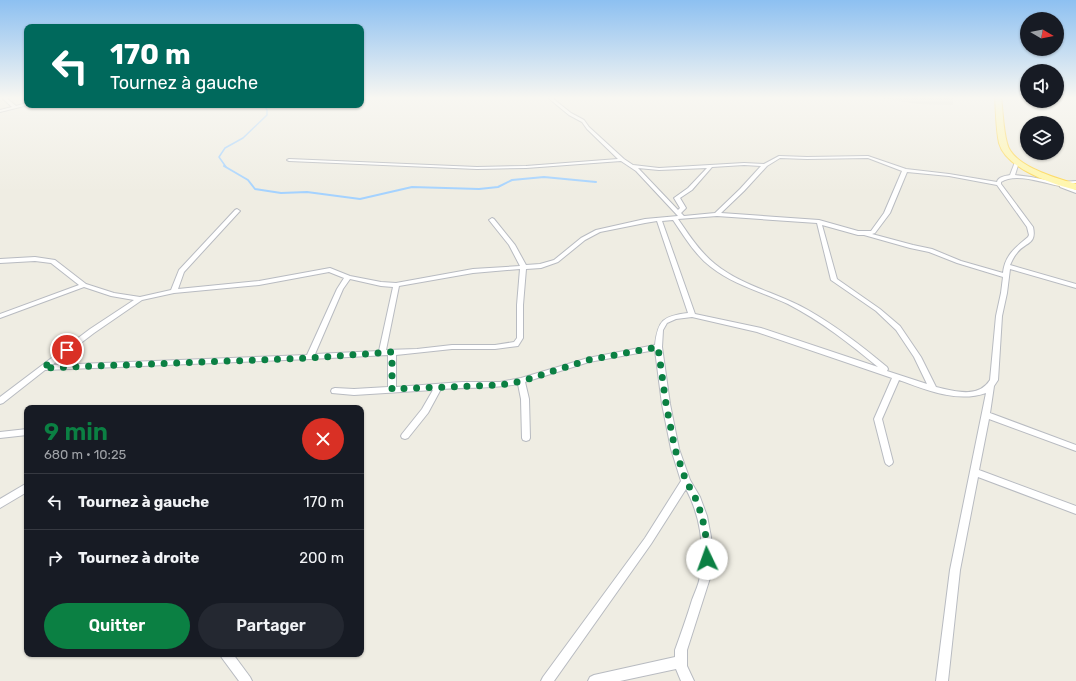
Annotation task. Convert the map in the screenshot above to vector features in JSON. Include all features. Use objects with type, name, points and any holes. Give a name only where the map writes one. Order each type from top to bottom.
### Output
[{"type":"main road","points":[[1002,129],[1006,150],[1017,162],[1035,171],[1069,184]]},
{"type":"street","points":[[589,129],[622,160],[642,174],[678,216],[697,250],[718,269],[741,283],[793,304],[853,343],[887,372]]},
{"type":"street","points":[[717,214],[765,165],[779,157],[807,158],[866,156],[905,170],[949,175],[999,184],[1027,223],[1032,238],[1014,252],[1007,266],[999,316],[994,380],[985,414],[955,570],[942,681]]},
{"type":"street","points":[[289,160],[477,168],[526,167],[622,160]]},
{"type":"street","points":[[1012,176],[1017,162]]},
{"type":"street","points":[[632,166],[656,168],[710,167],[744,164],[765,165]]},
{"type":"street","points":[[678,216],[683,208],[677,198],[690,189],[710,167]]},
{"type":"street","points":[[864,233],[873,232],[887,213],[905,170]]},
{"type":"street","points":[[999,184],[1001,179],[1012,176],[1069,184],[1076,192]]},
{"type":"street","points":[[174,291],[181,271],[237,211]]},
{"type":"street","points":[[0,401],[92,331],[140,299],[174,291],[258,283],[321,271],[337,272],[348,277],[381,284],[396,285],[473,270],[549,264],[583,239],[598,231],[678,216],[717,214],[819,222],[912,247],[930,250],[964,264],[1006,276]]},
{"type":"street","points":[[659,219],[692,315]]},
{"type":"street","points":[[43,368],[310,358],[452,347],[495,348],[516,344],[520,338],[520,305],[523,266],[512,245],[492,220]]},
{"type":"street","points":[[819,222],[834,280],[878,310],[898,328],[917,357],[934,389]]},
{"type":"street","points":[[0,261],[35,259],[53,261],[84,285],[113,295],[140,299]]},
{"type":"street","points":[[1007,266],[1076,286]]},
{"type":"street","points":[[310,358],[340,289],[348,277]]},
{"type":"street","points":[[0,316],[84,285]]},
{"type":"street","points":[[382,353],[396,285]]},
{"type":"street","points":[[688,681],[683,674],[680,662],[681,650],[705,578],[707,559],[706,537],[702,516],[695,497],[686,481],[675,449],[666,404],[658,347],[660,330],[665,322],[674,316],[692,315],[779,335],[934,389],[958,394],[970,395],[991,387]]},
{"type":"street","points":[[335,391],[354,392],[500,385],[522,381],[588,360],[658,347]]},
{"type":"street","points":[[392,352],[392,389]]},
{"type":"street","points":[[889,462],[878,419],[897,376]]},
{"type":"street","points":[[522,381],[525,399],[526,438]]},
{"type":"street","points":[[405,436],[425,411],[438,388]]},
{"type":"street","points":[[985,414],[1076,448]]},
{"type":"street","points":[[0,436],[24,432]]},
{"type":"street","points":[[974,472],[1076,510]]},
{"type":"street","points":[[547,681],[648,541],[686,481]]},
{"type":"street","points":[[0,504],[24,489]]},
{"type":"street","points":[[228,657],[246,681]]},
{"type":"street","points":[[594,681],[680,662]]},
{"type":"waterway","points":[[226,167],[219,157],[225,148],[243,138],[253,129]]},
{"type":"waterway","points":[[224,166],[248,180],[255,189],[281,193],[307,192],[360,199],[412,187],[479,189],[498,187],[512,180],[544,177],[596,182]]},
{"type":"route","points":[[67,350],[43,368],[310,358],[392,352],[392,389],[500,385],[522,381],[562,367],[588,360],[658,347],[666,404],[675,449],[686,481],[695,497],[702,516],[706,537],[707,559]]}]
